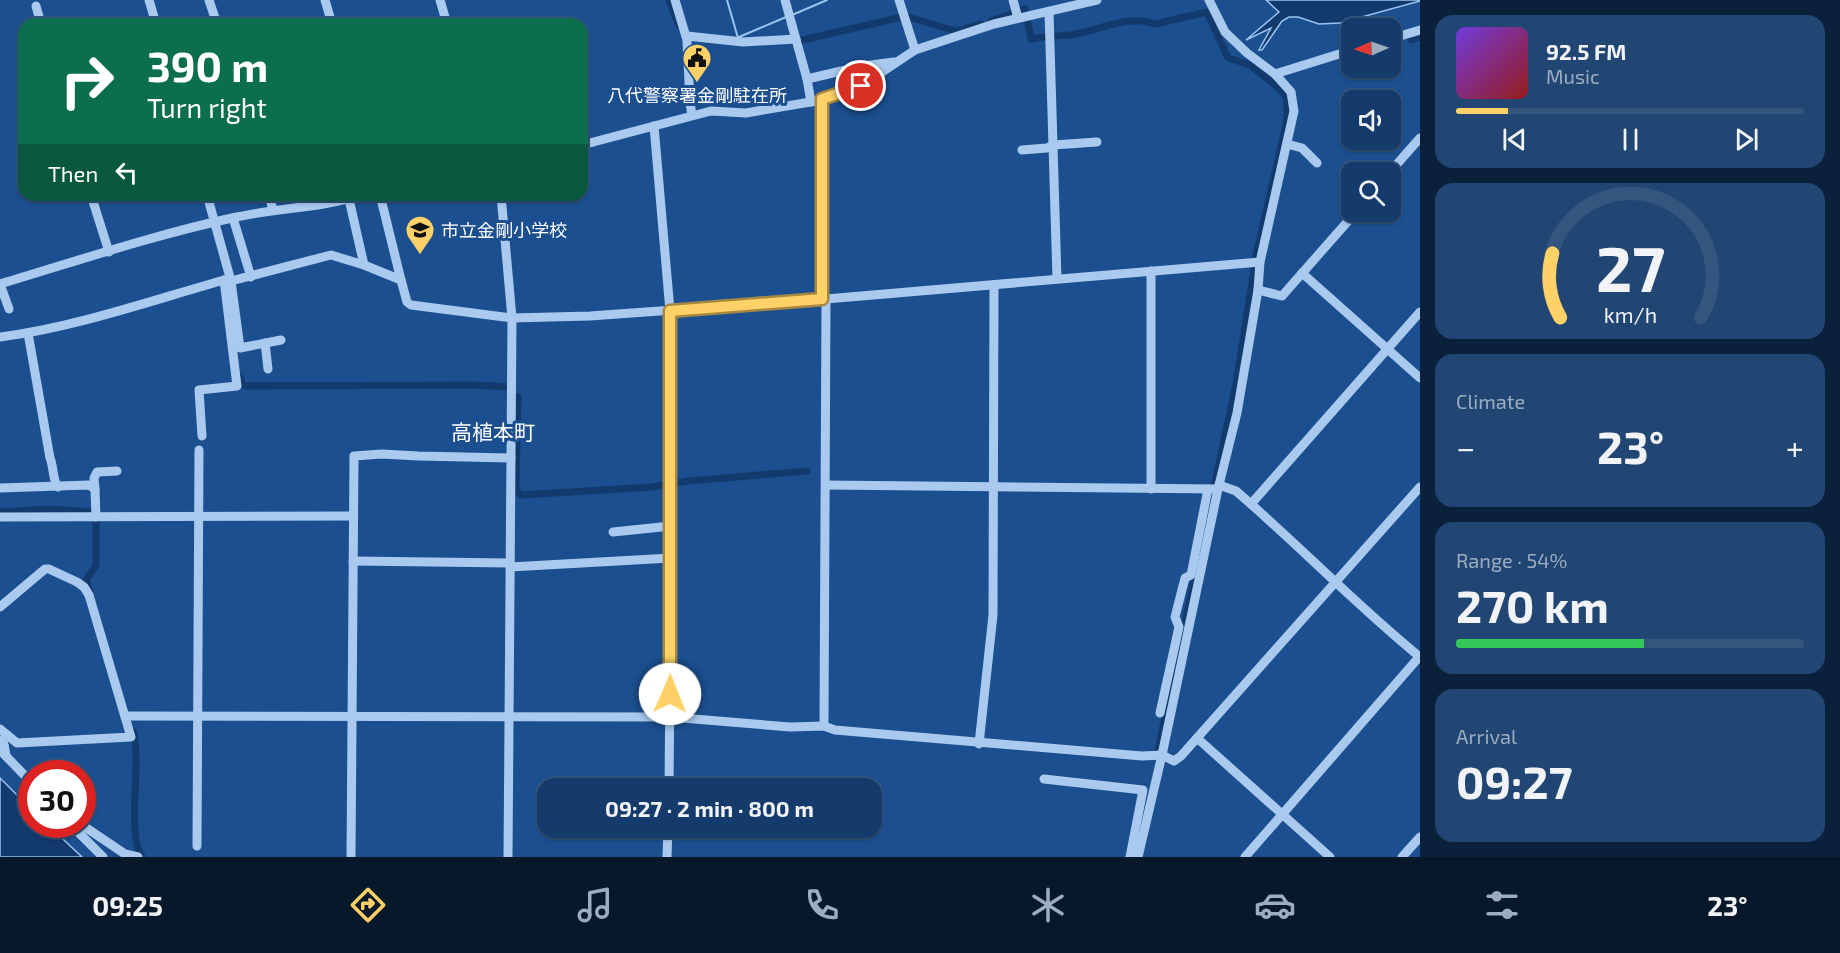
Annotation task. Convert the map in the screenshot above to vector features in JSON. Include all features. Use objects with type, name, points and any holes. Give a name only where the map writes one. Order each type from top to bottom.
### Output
[{"type":"street","points":[[149,0],[154,18]]},
{"type":"street","points":[[210,0],[215,18]]},
{"type":"street","points":[[325,0],[330,18]]},
{"type":"street","points":[[440,0],[445,18]]},
{"type":"street","points":[[675,0],[687,36],[692,115]]},
{"type":"street","points":[[785,0],[807,79],[811,102]]},
{"type":"street","points":[[899,0],[915,50]]},
{"type":"street","points":[[1013,0],[1019,18]]},
{"type":"street","points":[[588,143],[711,111],[746,113],[811,102],[854,90],[915,50],[994,24],[1096,0]]},
{"type":"street","points":[[1160,713],[1179,627],[1175,617],[1185,578],[1191,575],[1242,386],[1258,290],[1256,262],[1294,111],[1293,94],[1275,74],[1247,53],[1225,32],[1209,0]]},
{"type":"street","points":[[36,6],[39,18]]},
{"type":"street","points":[[1044,13],[1051,36],[1057,279]]},
{"type":"street","points":[[1401,36],[1420,30]]},
{"type":"street","points":[[687,36],[743,42],[797,41]]},
{"type":"street","points":[[1275,74],[1341,53]]},
{"type":"street","points":[[807,79],[897,61]]},
{"type":"street","points":[[849,71],[854,90]]},
{"type":"street","points":[[822,99],[826,485],[824,726]]},
{"type":"street","points":[[654,126],[670,311],[669,778]]},
{"type":"street","points":[[1399,162],[1420,138]]},
{"type":"street","points":[[1022,150],[1097,142]]},
{"type":"street","points":[[1287,144],[1302,148],[1317,163]]},
{"type":"street","points":[[93,201],[109,252]]},
{"type":"street","points":[[209,201],[228,280],[240,348],[281,340]]},
{"type":"street","points":[[271,201],[273,210]]},
{"type":"street","points":[[9,309],[0,284],[215,222],[273,210],[336,201]]},
{"type":"street","points":[[350,201],[364,265]]},
{"type":"street","points":[[381,201],[407,302],[411,305],[512,318],[670,311],[1256,262]]},
{"type":"street","points":[[502,201],[512,318],[508,857]]},
{"type":"street","points":[[232,218],[251,277]]},
{"type":"street","points":[[1258,290],[1282,296],[1347,222]]},
{"type":"street","points":[[0,337],[28,333],[104,315],[228,280],[251,277],[272,269],[331,255],[401,280]]},
{"type":"street","points":[[1151,271],[1151,489]]},
{"type":"street","points":[[1302,273],[1420,378]]},
{"type":"street","points":[[202,436],[199,390],[237,386],[228,280]]},
{"type":"street","points":[[979,744],[993,615],[993,285]]},
{"type":"street","points":[[1251,504],[1420,312]]},
{"type":"street","points":[[28,333],[50,458],[54,467],[54,482],[58,487]]},
{"type":"street","points":[[265,343],[268,369]]},
{"type":"street","points":[[197,846],[199,450]]},
{"type":"street","points":[[351,857],[354,456],[382,454],[511,458]]},
{"type":"street","points":[[96,517],[94,478],[97,472],[117,471]]},
{"type":"street","points":[[0,488],[89,485],[95,489]]},
{"type":"street","points":[[826,485],[993,490],[1215,488],[1236,492],[1251,504],[1378,622],[1420,656],[1245,857]]},
{"type":"street","points":[[125,716],[670,717],[790,727],[824,726],[835,730],[979,744],[1142,756],[1162,755],[1174,760],[1181,756],[1420,487]]},
{"type":"street","points":[[1138,857],[1162,755],[1215,488]]},
{"type":"street","points":[[0,517],[353,516]]},
{"type":"street","points":[[613,532],[671,526]]},
{"type":"street","points":[[353,561],[510,565],[671,558]]},
{"type":"street","points":[[0,606],[49,568],[84,587],[130,737],[17,742],[0,729]]},
{"type":"street","points":[[1197,738],[1330,857]]},
{"type":"street","points":[[0,740],[4,744],[3,753],[18,769]]},
{"type":"street","points":[[1044,779],[1143,790],[1130,857]]},
{"type":"street","points":[[96,834],[125,854],[138,857]]},
{"type":"street","points":[[1402,857],[1420,837]]},
{"type":"street","points":[[84,838],[103,857]]},
{"type":"street","points":[[667,857],[668,838]]},
{"type":"water","points":[[1266,0],[1420,0],[1358,18],[1341,18],[1340,23],[1319,24],[1298,17],[1289,17],[1282,21],[1262,50],[1259,50],[1271,28],[1246,40],[1279,12]]},
{"type":"water","points":[[0,778],[18,796],[18,838],[62,838],[82,857],[0,857]]},
{"type":"waterway","points":[[669,0],[679,26]]},
{"type":"waterway","points":[[727,0],[738,38]]},
{"type":"waterway","points":[[792,15],[827,0]]},
{"type":"waterway","points":[[991,21],[1025,9],[1031,39],[1070,35],[1123,22],[1145,21],[1155,24],[1207,12],[1228,58],[1250,65],[1280,89],[1287,98],[1287,120],[1256,256],[1236,384],[1200,553]]},
{"type":"waterway","points":[[739,37],[786,17]]},
{"type":"waterway","points":[[794,42],[902,17],[956,31],[981,24]]},
{"type":"waterway","points":[[1411,40],[1420,37]]},
{"type":"waterway","points":[[240,377],[242,384],[246,386],[472,385],[509,387]]},
{"type":"waterway","points":[[518,397],[516,490],[521,495],[652,487],[688,481],[807,471]]},
{"type":"waterway","points":[[0,512],[50,509],[91,512]]},
{"type":"waterway","points":[[90,591],[86,580],[96,565],[96,520]]},
{"type":"waterway","points":[[1157,755],[1196,570]]},
{"type":"waterway","points":[[133,731],[136,760],[135,832],[137,846],[142,857]]},
{"type":"place","name":"八代警察署金剛駐在所","points":[[697,84]]},
{"type":"place","name":"市立金剛小学校","points":[[420,256]]},
{"type":"district","name":"高植本町","points":[[493,431]]},
{"type":"route","points":[[670,694],[670,311],[822,299],[822,99],[850,92],[861,86]]}]
